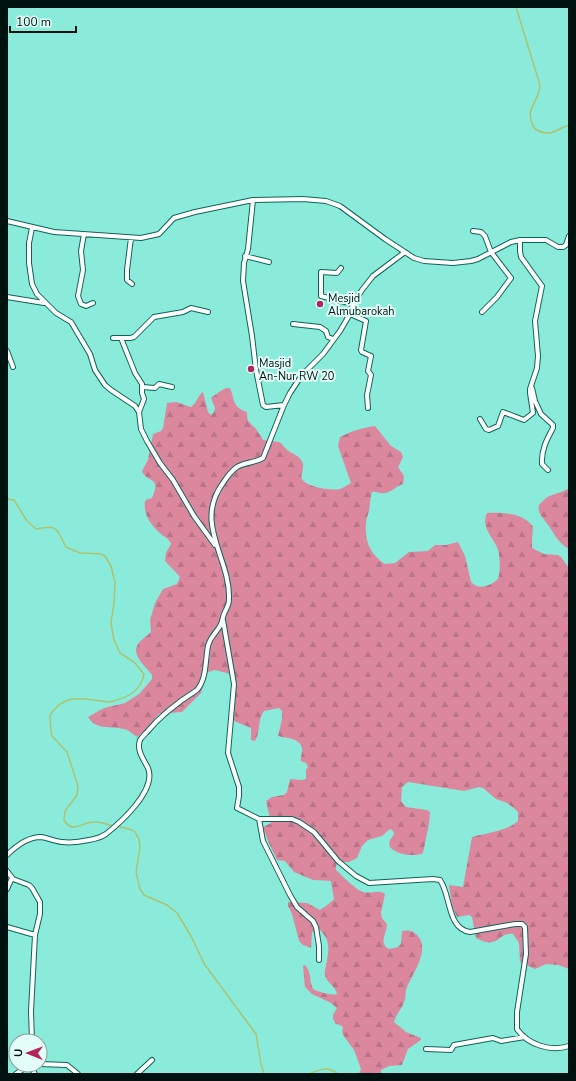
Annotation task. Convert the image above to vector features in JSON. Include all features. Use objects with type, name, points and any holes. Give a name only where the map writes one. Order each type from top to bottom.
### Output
[{"type":"street","points":[[7,221],[54,232],[148,238],[159,234],[174,218],[195,212],[253,200],[303,199],[326,201],[346,210],[385,239],[414,258],[424,261],[453,264],[478,259],[511,242],[520,240],[546,240],[561,247],[566,245],[569,236]]},
{"type":"street","points":[[253,200],[243,281],[256,370],[266,407],[284,405]]},
{"type":"street","points":[[32,228],[28,252],[30,274],[34,289],[44,303],[56,314],[71,322],[90,354],[95,370],[102,381],[111,390],[133,403],[139,412],[141,429],[147,442],[194,516],[217,547]]},
{"type":"street","points":[[473,231],[482,233],[488,240],[491,252],[511,278],[497,297],[482,312]]},
{"type":"street","points":[[84,234],[81,251],[83,270],[78,296],[81,304],[86,306],[93,303]]},
{"type":"street","points":[[132,238],[127,270],[127,280],[132,284]]},
{"type":"street","points":[[480,419],[487,430],[498,426],[503,412],[525,420],[533,413],[530,393],[538,356],[535,321],[542,285],[522,257],[520,251],[520,240]]},
{"type":"street","points":[[7,855],[19,844],[34,838],[41,837],[60,842],[77,842],[98,838],[124,817],[142,797],[148,781],[148,769],[141,756],[141,739],[158,719],[197,690],[201,685],[205,670],[208,646],[213,634],[221,625],[229,601],[225,570],[217,547],[212,524],[214,496],[229,473],[238,466],[263,458],[284,405],[302,375],[323,354],[340,331],[350,314],[353,304],[373,276],[405,252]]},
{"type":"street","points":[[245,256],[269,262]]},
{"type":"street","points":[[341,268],[337,273],[321,272],[321,296],[353,304]]},
{"type":"street","points":[[7,297],[44,303]]},
{"type":"street","points":[[113,338],[134,337],[154,317],[183,312],[191,308],[208,312]]},
{"type":"street","points":[[350,314],[364,319],[366,322],[361,350],[362,352],[371,356],[368,371],[371,376],[367,395],[368,408]]},
{"type":"street","points":[[293,324],[320,327],[326,331],[328,337],[333,339]]},
{"type":"street","points":[[122,338],[134,371],[143,387],[142,393],[144,399],[139,412]]},
{"type":"street","points":[[7,351],[13,367]]},
{"type":"street","points":[[143,387],[155,388],[158,384],[172,387]]},
{"type":"street","points":[[531,384],[535,401],[541,414],[554,424],[542,453],[542,464],[548,470]]},
{"type":"street","points":[[223,618],[234,684],[228,753],[239,787],[237,807],[239,810],[259,819],[292,819],[299,822],[314,832],[338,861],[356,876],[369,883],[433,879],[440,880],[454,918],[457,924],[465,931],[470,932],[522,924],[525,927],[526,954],[516,1026],[519,1032],[541,1047],[556,1049],[569,1046]]},
{"type":"street","points":[[259,819],[263,841],[290,895],[297,907],[313,922],[316,927],[319,940],[319,960]]},
{"type":"street","points":[[7,871],[12,878],[29,885],[38,896],[41,909],[35,936],[32,1033]]},
{"type":"street","points":[[7,889],[12,878]]},
{"type":"street","points":[[7,927],[35,936]]},
{"type":"street","points":[[426,1049],[451,1050],[454,1045],[493,1038],[501,1041],[525,1036]]},
{"type":"street","points":[[136,1074],[152,1060]]},
{"type":"street","points":[[48,1064],[67,1065],[78,1074]]},
{"type":"green space","points":[[226,388],[230,388],[236,405],[247,412],[248,420],[263,440],[280,442],[285,448],[300,458],[303,464],[301,476],[304,482],[308,484],[326,489],[341,489],[351,483],[338,446],[340,437],[348,433],[375,426],[391,446],[401,452],[403,457],[398,467],[404,476],[403,484],[385,493],[372,492],[366,522],[367,542],[372,552],[385,564],[395,563],[409,552],[428,551],[435,545],[446,545],[458,542],[465,556],[471,582],[476,586],[484,587],[497,580],[500,570],[499,553],[486,528],[485,518],[487,513],[499,513],[512,514],[529,522],[533,527],[532,548],[544,554],[558,555],[569,568],[569,969],[558,965],[546,964],[535,969],[520,962],[519,943],[513,934],[504,935],[494,942],[476,938],[472,917],[469,915],[457,917],[452,906],[449,885],[463,887],[472,837],[508,827],[518,821],[518,812],[507,803],[496,799],[483,788],[479,787],[464,791],[408,782],[402,787],[401,801],[406,807],[427,810],[430,812],[423,853],[412,855],[398,853],[393,850],[390,846],[390,841],[394,835],[393,831],[390,829],[382,836],[368,840],[362,846],[357,858],[349,862],[342,862],[336,865],[336,870],[363,892],[380,892],[385,894],[381,913],[382,918],[387,924],[384,938],[384,944],[386,947],[389,949],[398,947],[401,944],[402,931],[412,931],[421,941],[422,954],[420,961],[406,988],[404,1002],[394,1022],[406,1032],[421,1038],[421,1040],[408,1049],[402,1065],[389,1066],[381,1070],[381,1074],[359,1074],[361,1069],[354,1050],[343,1035],[343,1027],[336,1024],[333,1019],[333,1015],[337,1008],[331,1003],[312,994],[305,987],[303,966],[305,965],[309,972],[311,984],[314,990],[329,994],[337,994],[335,989],[325,977],[328,942],[324,934],[320,930],[312,932],[311,948],[303,945],[299,941],[288,902],[307,903],[320,910],[334,899],[331,881],[313,880],[294,872],[285,861],[277,860],[263,827],[271,823],[266,801],[272,797],[284,795],[287,792],[290,779],[306,779],[306,770],[308,767],[306,763],[301,761],[301,745],[295,740],[278,736],[282,719],[282,711],[279,708],[264,711],[260,718],[257,737],[255,741],[251,740],[251,728],[234,721],[236,685],[235,675],[215,670],[208,672],[201,693],[182,712],[159,714],[143,733],[137,737],[124,729],[102,727],[97,725],[88,717],[104,708],[125,703],[139,694],[152,679],[152,675],[138,658],[136,650],[137,646],[141,640],[151,632],[150,620],[155,603],[163,589],[177,584],[180,577],[165,561],[166,553],[171,544],[170,542],[158,532],[149,520],[145,511],[145,501],[152,498],[155,491],[155,483],[144,475],[142,471],[148,460],[153,434],[161,431],[163,428],[167,403],[176,402],[191,407],[203,392],[208,412],[211,415],[215,408],[211,398]]},
{"type":"green space","points":[[569,488],[569,549],[558,540],[540,515],[539,506],[548,497]]},
{"type":"waterway","points":[[516,7],[540,85],[538,94],[530,112],[533,126],[544,133],[549,133],[569,125]]},
{"type":"waterway","points":[[7,499],[14,500],[27,521],[36,529],[49,527],[56,529],[66,547],[80,553],[101,554],[105,556],[111,566],[115,582],[111,623],[114,640],[120,653],[134,662],[144,674],[140,686],[126,697],[109,702],[84,699],[69,700],[56,707],[50,715],[52,736],[67,752],[78,786],[77,795],[65,811],[64,820],[67,824],[75,827],[91,822],[113,826]]},
{"type":"waterway","points":[[117,826],[132,830],[139,839],[140,847],[136,872],[140,889],[144,895],[167,905],[177,913],[191,936],[205,965],[256,1034],[264,1074]]},
{"type":"waterway","points":[[309,1074],[324,1069],[334,1071],[338,1074]]},
{"type":"place","name":"Mesjid Almubarokah","points":[[320,304]]},
{"type":"place","name":"Masjid An-Nur RW 20","points":[[251,369]]}]
